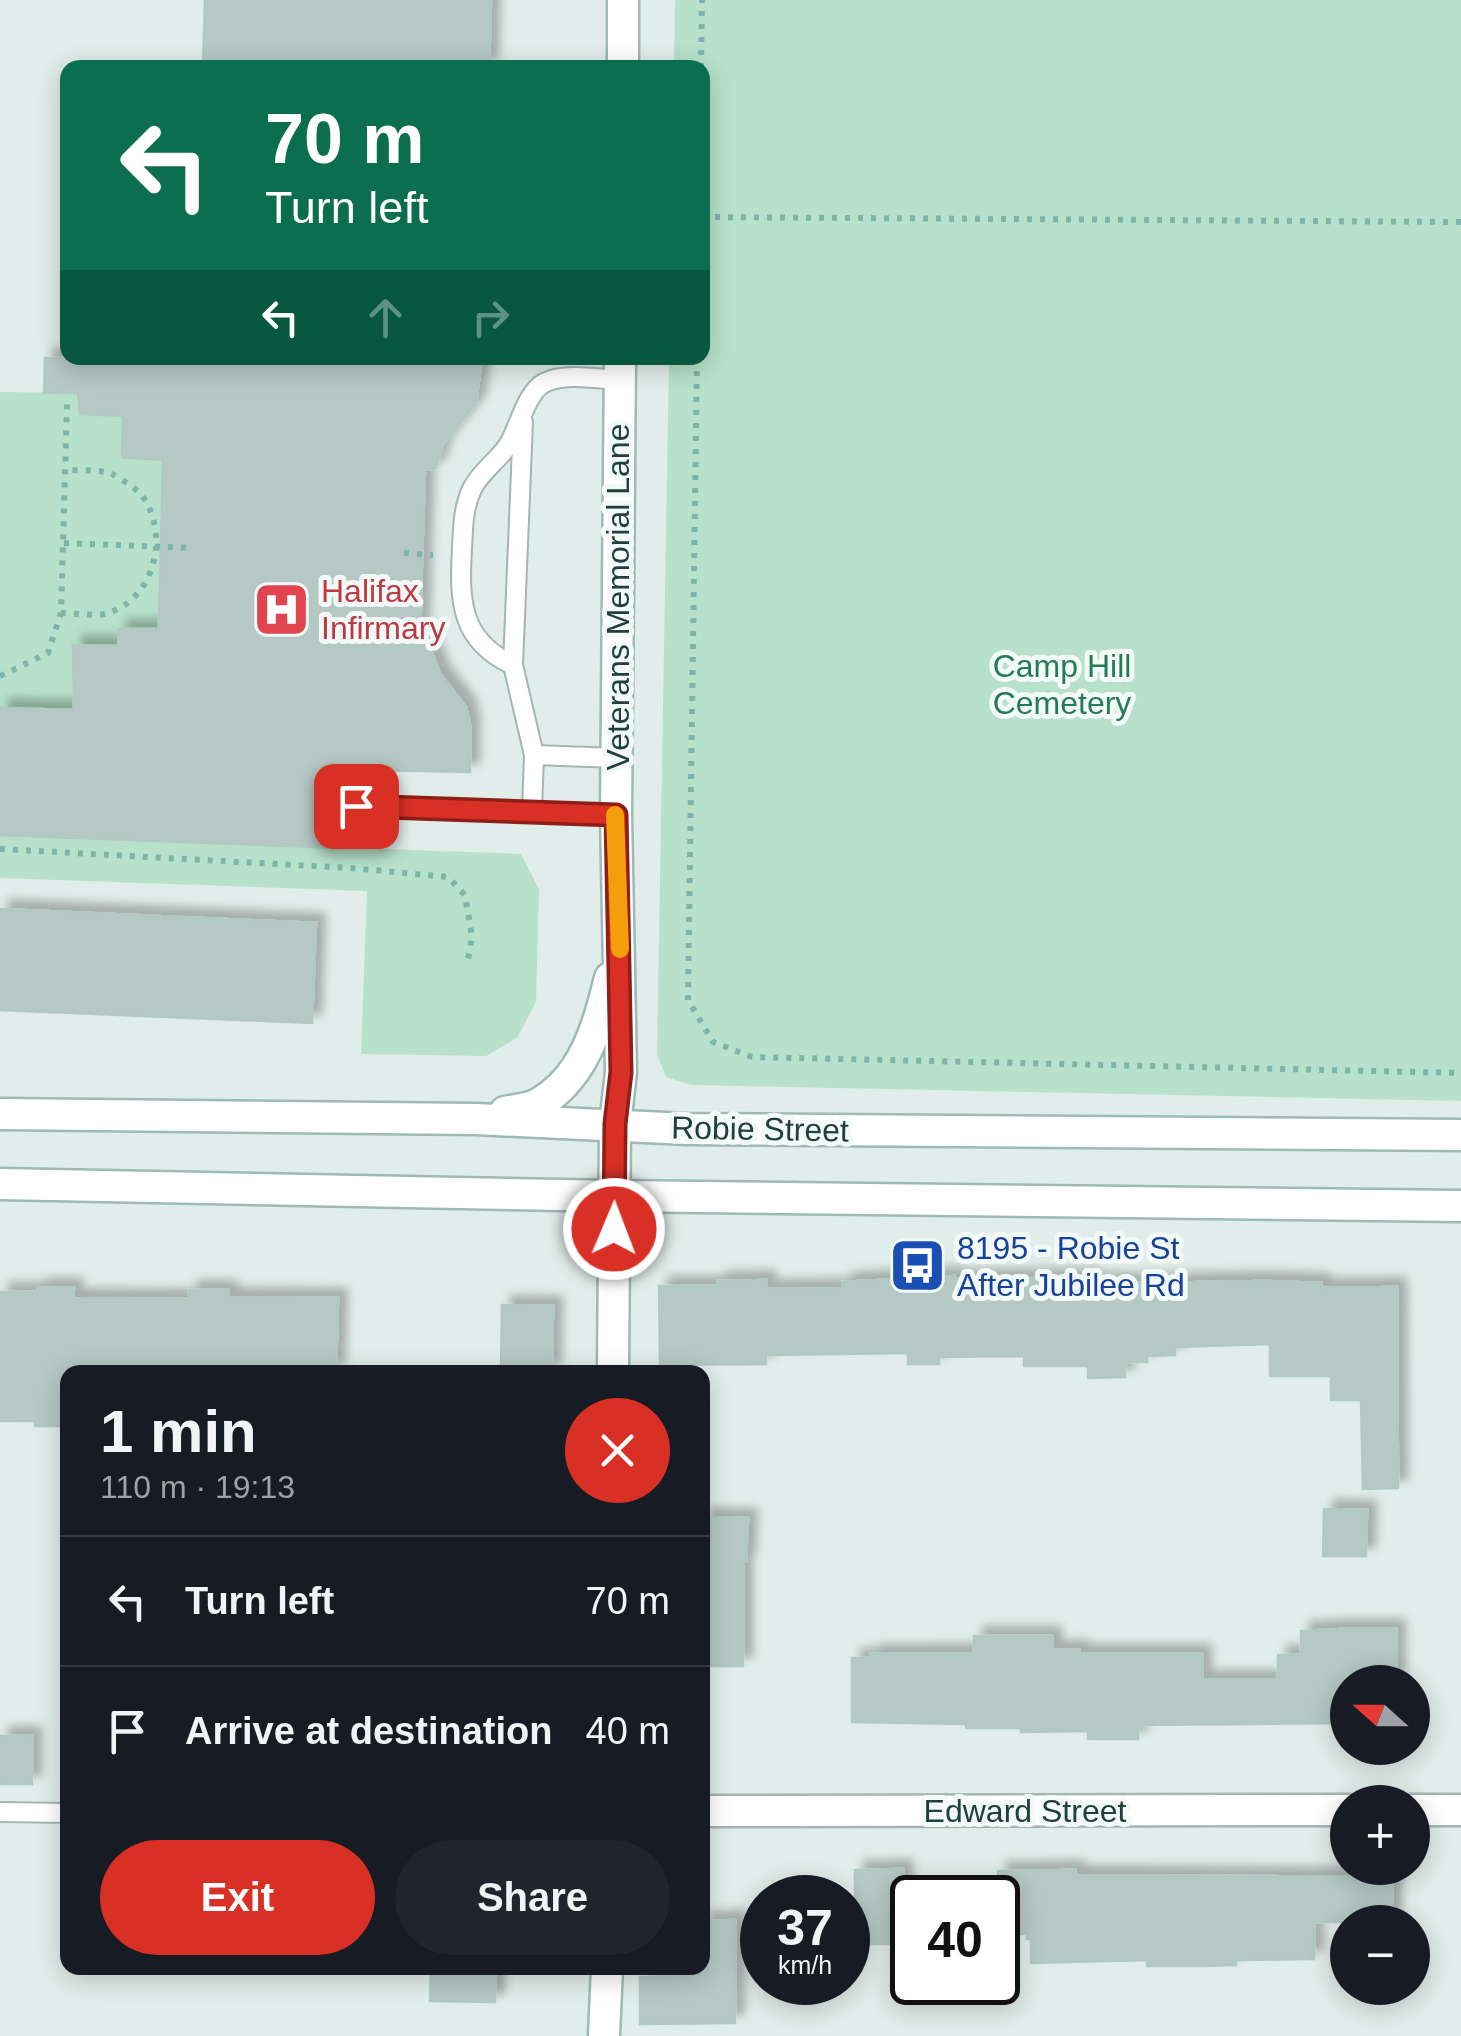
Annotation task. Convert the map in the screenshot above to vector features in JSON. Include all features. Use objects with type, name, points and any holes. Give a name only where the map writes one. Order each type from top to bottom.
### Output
[{"type":"main road","points":[[622,60],[623,0]]},
{"type":"main road","name":"Veterans Memorial Lane","points":[[613,1365],[615,1124],[621,1072],[616,815],[620,369]]},
{"type":"main road","points":[[476,1118],[535,1106],[569,1078],[594,1038],[620,942]]},
{"type":"main road","name":"Robie Street","points":[[0,1114],[476,1118],[688,1129],[1461,1135]]},
{"type":"main road","points":[[0,1184],[1461,1206]]},
{"type":"main road","name":"Edward Street","points":[[710,1812],[1330,1810]]},
{"type":"main road","points":[[1430,1810],[1461,1810]]},
{"type":"main road","points":[[604,2036],[607,1975]]},
{"type":"lane","points":[[513,665],[474,635],[460,598],[465,509],[470,494],[481,473],[507,448],[534,391],[545,382],[620,369]]},
{"type":"lane","points":[[523,417],[513,665],[534,755],[532,812]]},
{"type":"lane","points":[[534,755],[617,758]]},
{"type":"lane","points":[[356,806],[616,815]]},
{"type":"lane","points":[[0,1812],[60,1813]]},
{"type":"path","points":[[701,60],[702,0]]},
{"type":"path","points":[[710,217],[1461,222]]},
{"type":"path","points":[[697,365],[688,1000],[712,1042],[752,1058],[1461,1072]]},
{"type":"path","points":[[0,676],[48,652],[61,613],[66,404]]},
{"type":"path","points":[[61,613],[106,614],[138,598],[152,571],[154,546],[154,525],[142,495],[109,472],[66,470]]},
{"type":"path","points":[[64,542],[193,548]]},
{"type":"path","points":[[0,849],[448,877],[466,895],[472,938],[467,964]]},
{"type":"green space","name":"Camp Hill Cemetery","points":[[675,0],[1461,0],[1461,1101],[692,1085],[666,1077],[657,1054],[669,365],[710,365],[710,60],[674,60]]},
{"type":"green space","points":[[0,392],[78,393],[80,414],[123,416],[122,457],[163,460],[159,629],[119,646],[73,646],[74,710],[0,708]]},
{"type":"green space","points":[[0,835],[521,854],[539,889],[536,1002],[517,1038],[486,1056],[361,1054],[367,891],[0,878]]},
{"type":"building","points":[[205,0],[491,0],[489,60],[203,60]]},
{"type":"building","points":[[45,358],[60,358],[60,365],[481,365],[476,403],[443,444],[435,469],[425,469],[422,559],[420,642],[428,643],[440,674],[466,707],[470,772],[369,770],[360,785],[346,792],[340,848],[0,835],[0,708],[74,710],[73,645],[119,646],[118,629],[159,629],[163,460],[122,457],[123,416],[80,414],[78,393],[44,393]]},
{"type":"building","points":[[0,909],[316,923],[312,1023],[0,1010]]},
{"type":"building","points":[[954,1276],[1397,1287],[1398,1488],[1363,1489],[1361,1400],[1331,1400],[1331,1376],[1270,1376],[1270,1344],[1175,1347],[1175,1355],[1147,1356],[1147,1362],[1125,1362],[1125,1377],[1088,1378],[1088,1366],[1024,1366],[1024,1356],[939,1357],[939,1364],[908,1364],[908,1353],[766,1355],[766,1364],[660,1365],[659,1286],[718,1286],[718,1281],[766,1280],[766,1289],[843,1288],[843,1282]]},
{"type":"building","points":[[38,1288],[74,1288],[73,1298],[189,1299],[189,1290],[228,1290],[228,1297],[338,1298],[336,1365],[60,1365],[60,1426],[0,1421],[0,1292],[38,1292]]},
{"type":"building","points":[[502,1305],[553,1306],[552,1365],[501,1365]]},
{"type":"building","points":[[1324,1509],[1367,1510],[1366,1556],[1323,1556]]},
{"type":"building","points":[[710,1517],[748,1518],[743,1561],[743,1666],[710,1666]]},
{"type":"building","points":[[1396,1629],[1396,1665],[1330,1665],[1330,1723],[1138,1725],[1138,1739],[1088,1739],[1088,1731],[1021,1732],[1021,1728],[966,1728],[966,1724],[852,1722],[852,1658],[871,1658],[871,1654],[974,1653],[974,1636],[1052,1636],[1052,1650],[1079,1650],[1079,1654],[1202,1654],[1202,1680],[1278,1680],[1278,1655],[1301,1655],[1301,1631]]},
{"type":"building","points":[[0,1736],[32,1736],[32,1784],[0,1784]]},
{"type":"building","points":[[903,1869],[903,1875],[890,1875],[890,1944],[870,1944],[870,1875],[855,1875],[855,1870]]},
{"type":"building","points":[[998,1871],[1330,1877],[1330,1885],[1392,1885],[1392,1905],[1330,1905],[1330,1922],[1314,1922],[1314,1959],[1236,1960],[1236,1965],[1200,1966],[1147,1966],[1147,1960],[1031,1963],[1031,1939],[1020,1934],[1020,1875],[998,1875]]},
{"type":"building","points":[[735,1920],[735,2023],[640,2024],[640,1977],[710,1975],[710,1921]]},
{"type":"building","points":[[431,1975],[496,1975],[495,2002],[430,2001]]},
{"type":"slow traffic","points":[[615,815],[620,949]]},
{"type":"place","name":"Halifax Infirmary","points":[[282,609]]},
{"type":"place","name":"8195 - Robie St After Jubilee Rd","points":[[918,1266]]},
{"type":"route","points":[[356,806],[616,815],[621,1072],[615,1124],[614,1229]]}]
